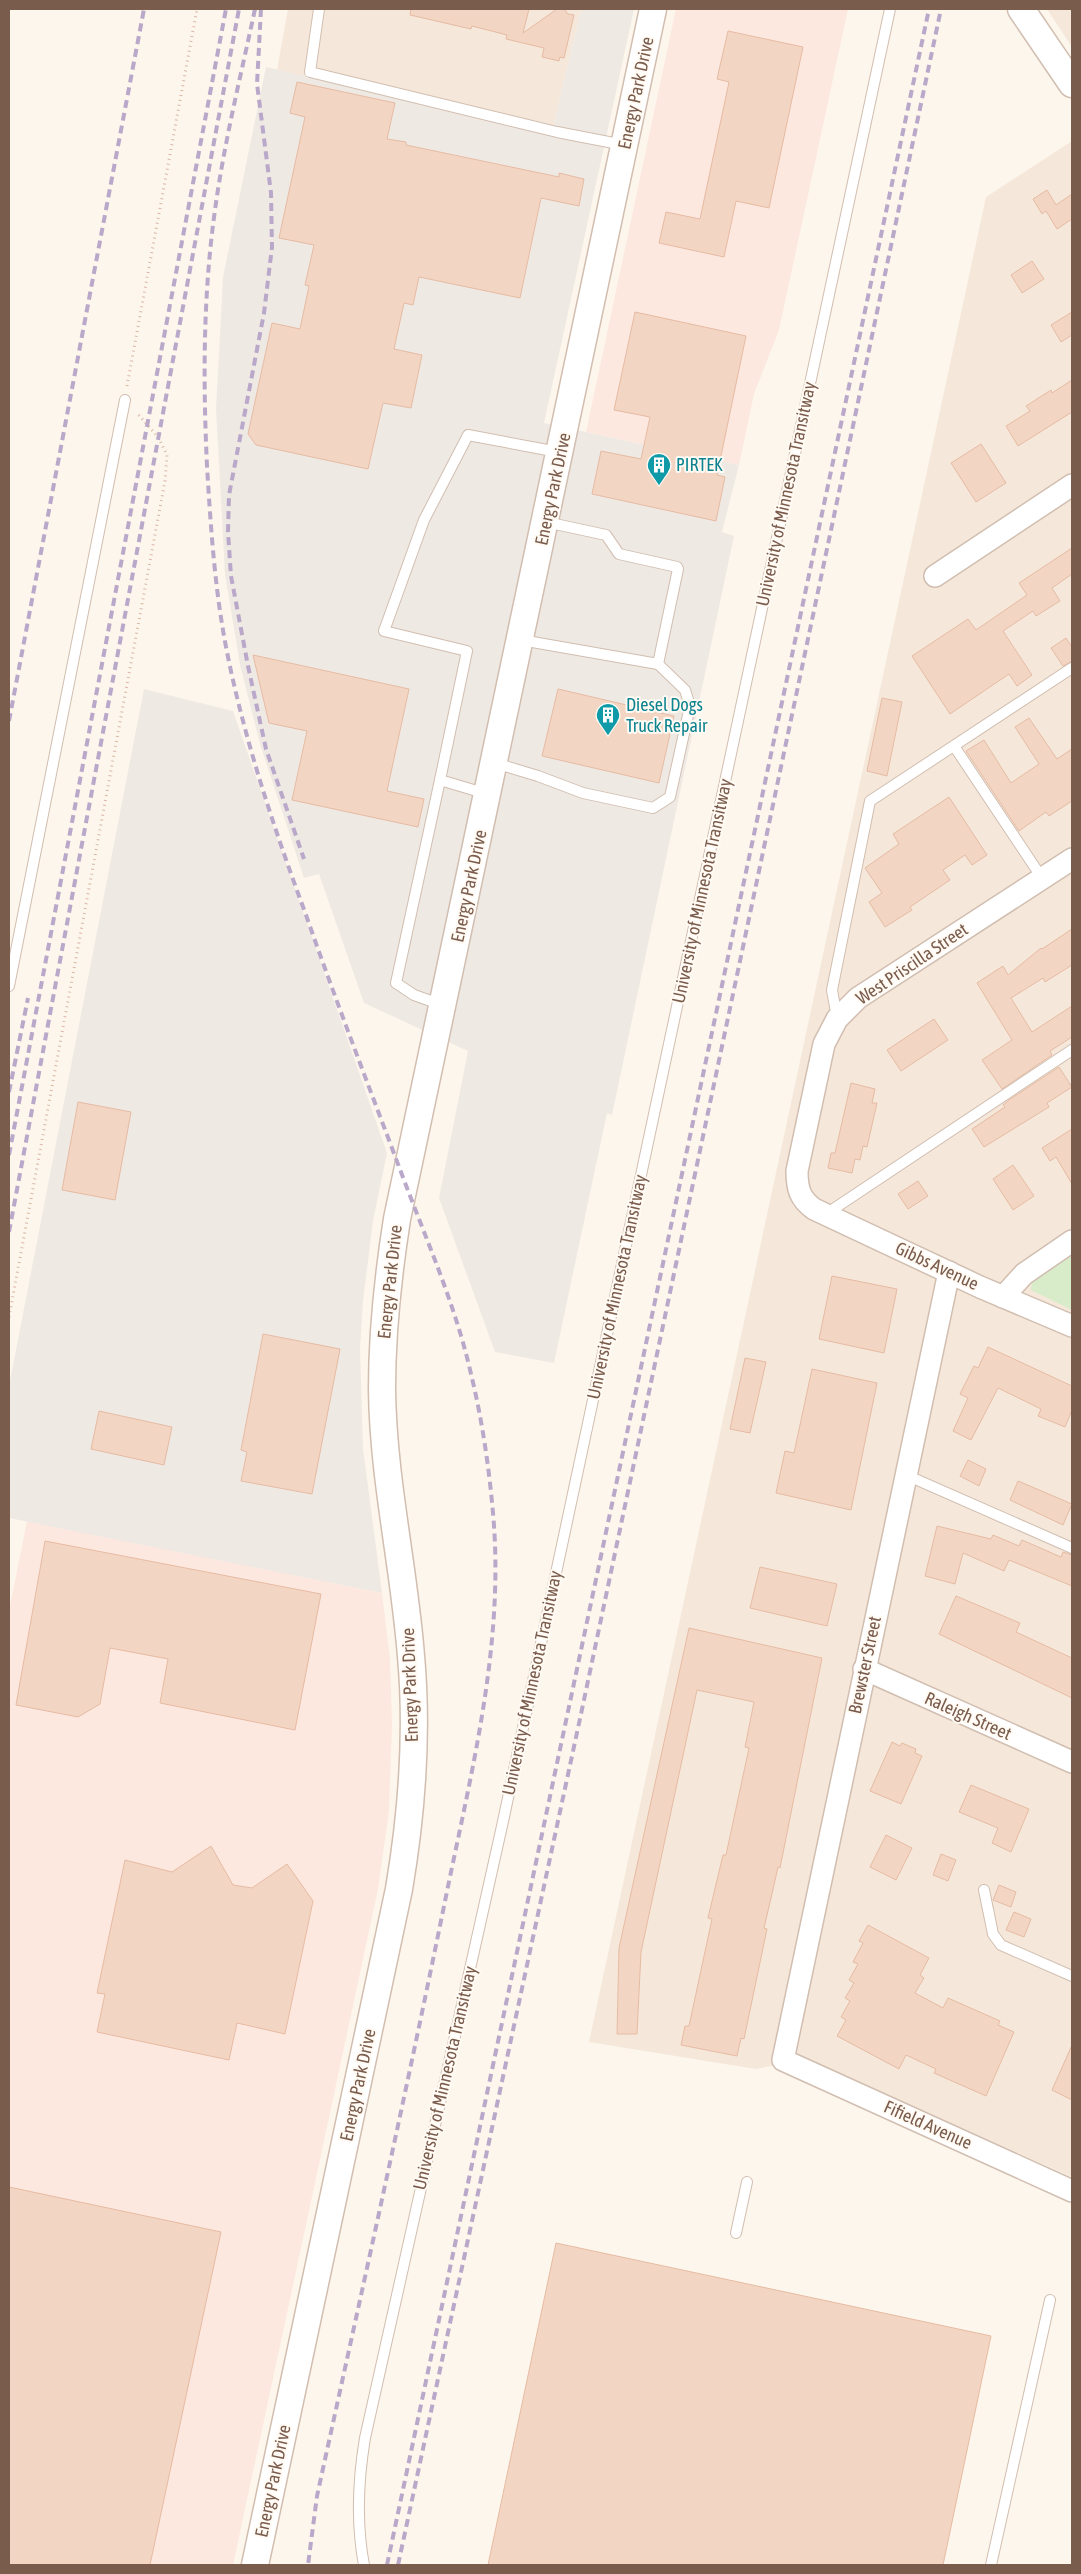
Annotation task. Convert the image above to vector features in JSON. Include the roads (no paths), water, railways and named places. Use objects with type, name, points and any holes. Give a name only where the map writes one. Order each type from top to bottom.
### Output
[{"type":"street","name":"Energy Park Drive","points":[[255,2565],[405,1854],[412,1795],[414,1700],[406,1606],[388,1479],[383,1419],[383,1349],[389,1273],[397,1219],[626,145],[653,9]]},
{"type":"street","points":[[1026,10],[1072,84]]},
{"type":"street","points":[[935,576],[1072,485]]},
{"type":"street","name":"West Priscilla Street","points":[[803,1201],[797,1185],[797,1172],[824,1044],[837,1019],[858,998],[1072,859]]},
{"type":"street","name":"Gibbs Avenue","points":[[803,1201],[826,1214],[949,1272],[1072,1326]]},
{"type":"street","points":[[1003,1297],[1024,1274],[1072,1241]]},
{"type":"street","name":"Brewster Street","points":[[783,2060],[949,1272]]},
{"type":"street","name":"Raleigh Street","points":[[864,1669],[1072,1762]]},
{"type":"street","name":"Fifield Avenue","points":[[783,2060],[1072,2191]]},
{"type":"lane","points":[[319,9],[310,72],[557,132],[626,145]]},
{"type":"lane","name":"University of Minnesota Transitway","points":[[364,2565],[359,2524],[361,2459],[502,1826],[890,9]]},
{"type":"lane","points":[[9,986],[125,400]]},
{"type":"lane","points":[[443,1005],[414,995],[396,983],[467,651],[384,631],[424,520],[468,435],[560,453]]},
{"type":"lane","points":[[546,522],[606,535],[619,554],[677,567],[658,664]]},
{"type":"lane","points":[[495,763],[583,792],[653,808],[670,797],[690,706],[684,690],[658,664],[521,640]]},
{"type":"lane","points":[[837,1019],[832,990],[870,801],[1072,668]]},
{"type":"lane","points":[[954,746],[1042,878]]},
{"type":"lane","points":[[440,780],[488,794]]},
{"type":"lane","points":[[826,1214],[1072,1050]]},
{"type":"lane","points":[[906,1475],[1072,1548]]},
{"type":"lane","points":[[984,1890],[993,1934],[1001,1945],[1072,1976]]},
{"type":"lane","points":[[736,2233],[747,2182]]},
{"type":"lane","points":[[991,2565],[1050,2300]]},
{"type":"railway","points":[[9,721],[144,9]]},
{"type":"railway","points":[[9,1155],[226,9]]},
{"type":"railway","points":[[9,1232],[239,9]]},
{"type":"railway","points":[[255,9],[223,160],[211,242],[206,306],[205,402],[207,466],[220,610],[228,657],[243,723],[272,820],[342,1015],[458,1324],[479,1408],[493,1513],[495,1563],[490,1662],[474,1760],[382,2201],[317,2496],[308,2565]]},
{"type":"railway","points":[[261,9],[257,84],[271,193],[272,247],[264,313],[229,495],[228,532],[231,576],[266,749],[304,859]]},
{"type":"railway","points":[[387,2565],[929,9]]},
{"type":"railway","points":[[398,2565],[581,1714],[941,9]]},
{"type":"railway","points":[[9,1092],[28,998]]},
{"type":"place","name":"PIRTEK","points":[[659,486]]},
{"type":"place","name":"Diesel Dogs Truck Repair","points":[[608,736]]}]
